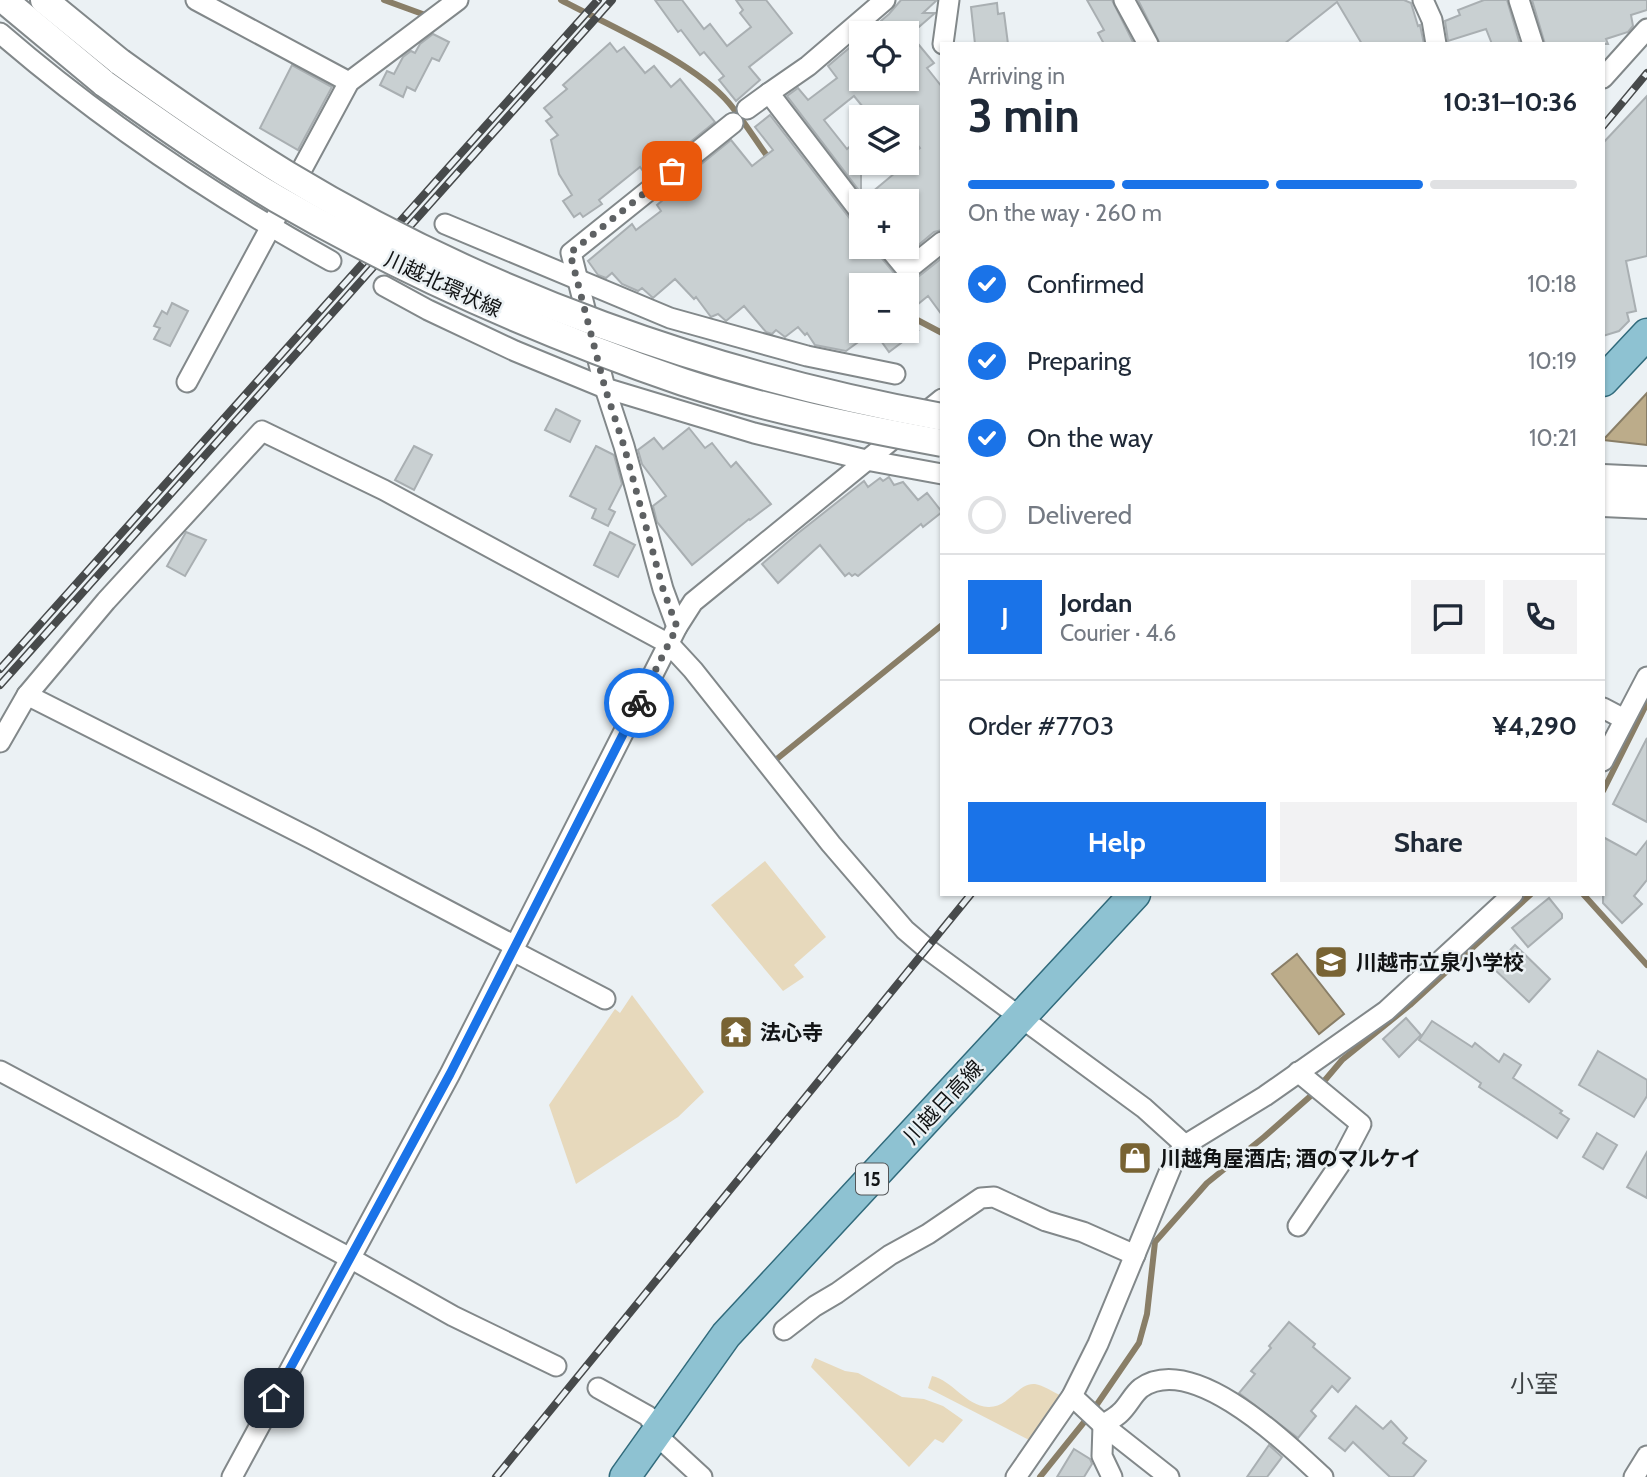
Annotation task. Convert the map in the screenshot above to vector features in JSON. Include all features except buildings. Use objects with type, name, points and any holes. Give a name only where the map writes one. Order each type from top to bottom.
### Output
[{"type":"main road","name":"川越北環状線","points":[[4,0],[105,83],[211,157],[276,198],[437,283],[616,358],[686,382],[787,410],[940,443]]},
{"type":"main road","name":"川越北環状線","points":[[44,0],[120,62],[224,135],[288,175],[448,260],[511,289],[694,357],[794,384],[940,416]]},
{"type":"main road","points":[[1605,379],[1647,334]]},
{"type":"main road","points":[[1605,478],[1647,480]]},
{"type":"main road","points":[[1605,503],[1647,505]]},
{"type":"main road","name":"川越日高線","points":[[625,1477],[726,1335],[1133,896]]},
{"type":"street","points":[[196,0],[349,82]]},
{"type":"street","points":[[187,382],[349,82],[458,0]]},
{"type":"street","points":[[747,109],[826,52],[885,0]]},
{"type":"street","points":[[943,42],[949,0]]},
{"type":"street","points":[[1124,0],[1147,42]]},
{"type":"street","points":[[1423,0],[1432,20],[1436,42]]},
{"type":"street","points":[[1519,0],[1532,42]]},
{"type":"street","points":[[1611,61],[1647,29]]},
{"type":"street","points":[[0,33],[88,106],[183,174],[331,261]]},
{"type":"street","points":[[769,93],[849,197]]},
{"type":"street","points":[[733,123],[570,253],[605,388],[624,446],[663,589],[673,636],[693,670],[831,844],[905,930],[1144,1108],[1185,1145]]},
{"type":"street","points":[[445,224],[670,318],[807,356],[895,374]]},
{"type":"street","points":[[898,259],[907,270],[940,244]]},
{"type":"street","points":[[384,286],[515,351],[605,388],[754,433],[866,460],[940,474]]},
{"type":"street","points":[[232,1477],[514,949],[673,636],[693,602],[940,401]]},
{"type":"street","points":[[0,742],[27,695],[106,601],[262,431],[384,489],[673,636]]},
{"type":"street","points":[[1605,757],[1647,677]]},
{"type":"street","points":[[27,695],[312,839],[605,999]]},
{"type":"street","points":[[1605,709],[1624,719]]},
{"type":"street","points":[[1112,1477],[1102,1456],[1089,1412],[1098,1344],[1175,1158],[1185,1145],[1265,1096],[1386,1010],[1511,896]]},
{"type":"street","points":[[0,1071],[453,1316],[556,1366]]},
{"type":"street","points":[[1298,1072],[1361,1124],[1340,1164],[1298,1226]]},
{"type":"street","points":[[784,1330],[890,1255],[928,1234],[981,1198],[995,1197],[1046,1221],[1083,1232],[1135,1255]]},
{"type":"street","points":[[1016,1477],[1089,1412],[1121,1413],[1141,1388],[1158,1381],[1195,1384],[1243,1409],[1278,1435],[1323,1477]]},
{"type":"street","points":[[598,1388],[648,1416],[664,1443],[699,1476]]},
{"type":"street","points":[[1089,1412],[1169,1477]]},
{"type":"street","points":[[1634,1477],[1647,1456]]},
{"type":"shaded area","points":[[1647,393],[1647,445],[1605,440]]},
{"type":"shaded area","points":[[765,861],[826,937],[794,965],[804,977],[783,991],[711,905]]},
{"type":"shaded area","points":[[1297,954],[1344,1014],[1319,1034],[1272,974]]},
{"type":"shaded area","points":[[632,995],[704,1092],[678,1117],[576,1184],[549,1105],[615,1009],[620,1013]]},
{"type":"shaded area","points":[[815,1358],[845,1371],[858,1373],[902,1397],[924,1399],[943,1406],[963,1420],[943,1443],[935,1439],[909,1467],[811,1367]]},
{"type":"shaded area","points":[[932,1376],[946,1382],[980,1406],[1002,1404],[1029,1384],[1041,1386],[1060,1395],[1031,1441],[928,1388]]},
{"type":"waterway","points":[[384,0],[428,16],[431,14]]},
{"type":"waterway","points":[[561,0],[650,46],[695,73],[729,103],[770,160]]},
{"type":"waterway","points":[[919,321],[940,332]]},
{"type":"waterway","points":[[778,758],[940,627]]},
{"type":"waterway","points":[[1605,787],[1647,703]]},
{"type":"waterway","points":[[1040,1477],[1089,1416],[1139,1343],[1147,1314],[1155,1242],[1207,1183],[1314,1093],[1342,1060],[1410,1005],[1529,896]]},
{"type":"waterway","points":[[1585,896],[1647,965]]},
{"type":"railway","points":[[0,669],[598,0]]},
{"type":"railway","points":[[0,685],[612,0]]},
{"type":"railway","points":[[1605,124],[1647,73]]},
{"type":"railway","points":[[496,1477],[969,896]]},
{"type":"way so far","points":[[639,703],[677,627],[663,589],[624,446],[605,388],[570,253],[672,171]]},
{"type":"place","name":"川越市立泉小学校","points":[[1331,962]]},
{"type":"place","name":"法心寺","points":[[736,1032]]},
{"type":"place","name":"川越角屋酒店; 酒のマルケイ","points":[[1135,1158]]},
{"type":"district","name":"小室","points":[[1534,1383]]},
{"type":"route","points":[[274,1398],[450,1074],[639,703]]}]
